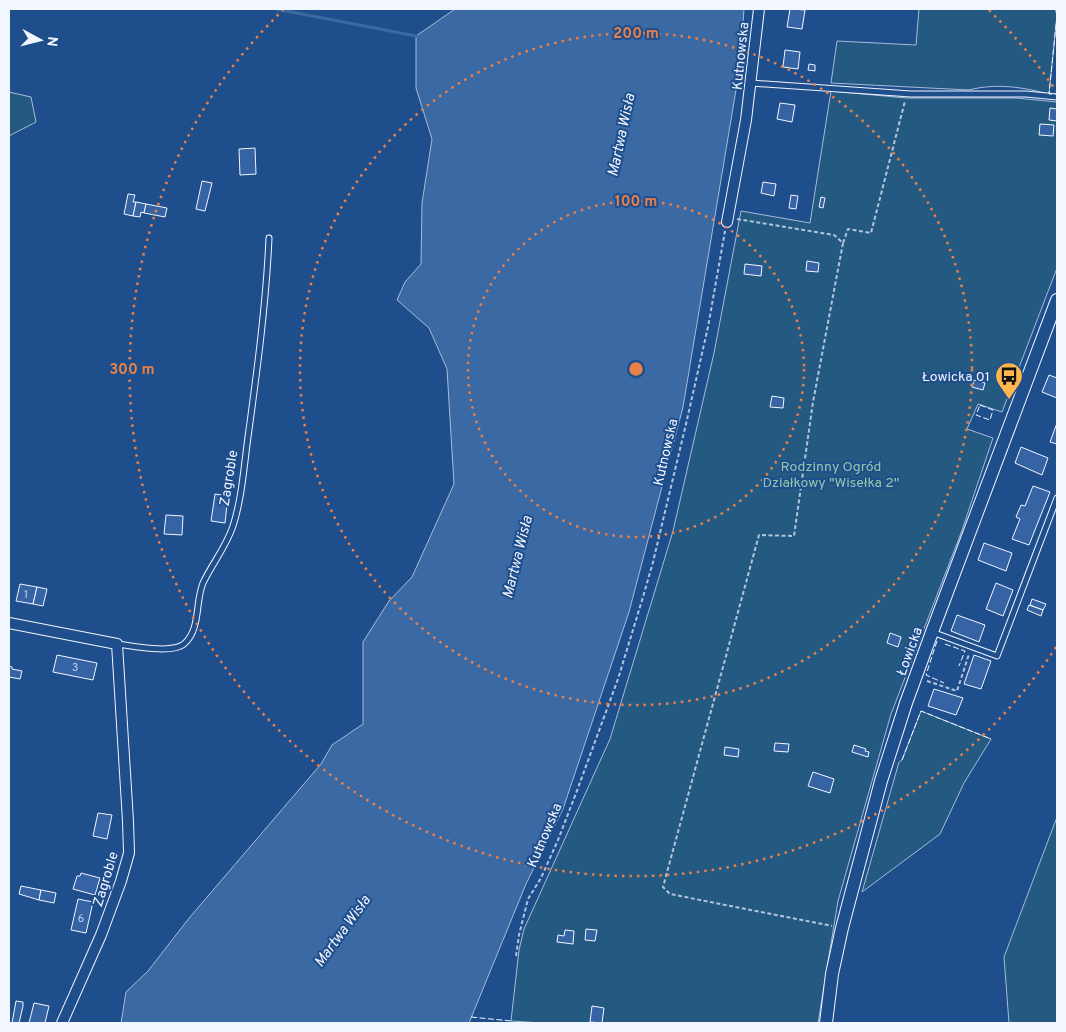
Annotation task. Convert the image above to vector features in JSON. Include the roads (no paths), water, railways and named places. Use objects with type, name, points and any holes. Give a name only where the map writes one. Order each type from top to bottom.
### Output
[{"type":"street","name":"Kutnowska","points":[[727,222],[751,84],[759,9]]},
{"type":"street","name":"Łowicka","points":[[826,1023],[832,974],[842,928],[881,781],[906,703],[1057,300]]},
{"type":"street","name":"Zagroble","points":[[9,623],[118,644],[129,853],[101,935],[62,1023]]},
{"type":"lane","points":[[751,84],[907,94],[1026,94],[1057,97]]},
{"type":"lane","name":"Zagroble","points":[[118,644],[167,649],[177,648],[184,644],[194,627],[203,584],[232,528],[240,491],[258,365],[267,283],[269,238]]},
{"type":"lane","points":[[932,632],[996,656],[1057,498]]},
{"type":"water","name":"Martwa Wisła","points":[[455,9],[744,9],[740,66],[683,407],[629,612],[563,809],[526,884],[469,1023],[121,1023],[126,992],[148,971],[190,917],[321,764],[332,745],[363,724],[363,642],[389,601],[412,577],[454,484],[447,369],[429,328],[397,300],[405,282],[421,264],[422,203],[432,139],[416,88],[416,36]]},
{"type":"waterway","points":[[276,9],[416,36]]},
{"type":"place","name":"Łowicka 01","points":[[1009,400]]},
{"type":"park label","name":"Rodzinny Ogród Działkowy \"Wisełka 2\"","points":[[831,474]]}]
